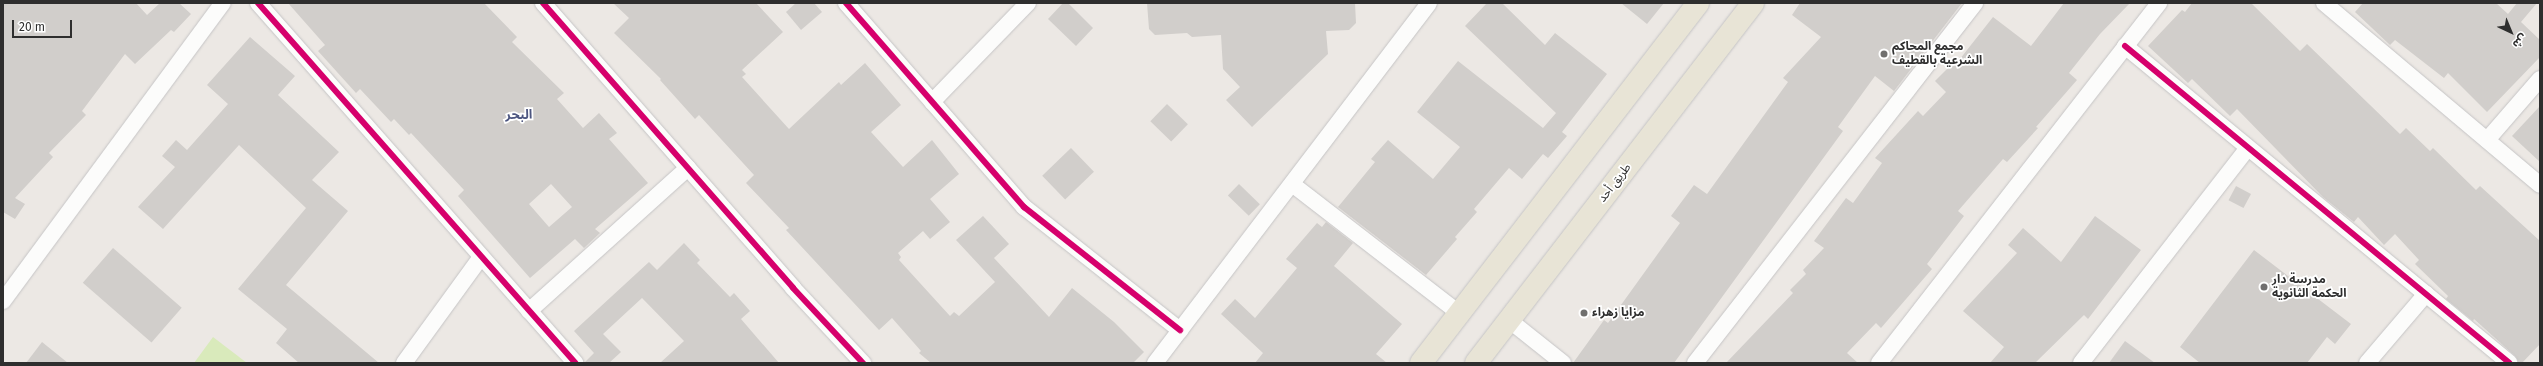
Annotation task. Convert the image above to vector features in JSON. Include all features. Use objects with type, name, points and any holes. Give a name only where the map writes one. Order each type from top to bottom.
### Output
[{"type":"main road","points":[[1421,363],[1698,3]]},
{"type":"main road","name":"طريق أحد","points":[[1476,363],[1753,3]]},
{"type":"street","points":[[3,301],[223,3]]},
{"type":"street","points":[[258,3],[575,363]]},
{"type":"street","points":[[543,3],[793,288],[863,363]]},
{"type":"street","points":[[846,3],[1024,207],[1180,330]]},
{"type":"street","points":[[932,102],[1028,3]]},
{"type":"street","points":[[1155,363],[1429,3]]},
{"type":"street","points":[[1695,363],[1975,3]]},
{"type":"street","points":[[1879,363],[2159,3]]},
{"type":"street","points":[[2324,3],[2540,185]]},
{"type":"street","points":[[2125,46],[2509,363]]},
{"type":"street","points":[[2487,140],[2540,79]]},
{"type":"street","points":[[2081,363],[2248,148]]},
{"type":"street","points":[[529,311],[688,168]]},
{"type":"street","points":[[1292,184],[1460,312]]},
{"type":"street","points":[[404,363],[481,257]]},
{"type":"street","points":[[2367,363],[2426,294]]},
{"type":"street","points":[[1509,320],[1563,363]]},
{"type":"green space","points":[[213,337],[247,363],[194,363]]},
{"type":"building","points":[[3,3],[136,3],[147,15],[160,3],[179,3],[191,14],[174,32],[171,30],[135,64],[125,54],[82,111],[86,115],[49,153],[53,157],[15,198],[25,204],[15,219],[3,212]]},
{"type":"building","points":[[288,3],[484,3],[517,37],[512,42],[564,93],[557,99],[583,128],[599,113],[617,133],[609,139],[648,183],[595,229],[600,233],[584,248],[575,239],[530,278],[458,196],[464,190],[411,133],[409,135],[394,119],[391,122],[360,89],[356,93],[318,51],[325,45]],"holes":[[[551,184],[572,207],[549,227],[529,204]]]},
{"type":"building","points":[[613,3],[756,3],[783,32],[742,70],[746,74],[742,77],[789,129],[839,82],[841,85],[865,63],[901,105],[871,132],[903,167],[932,140],[959,174],[930,199],[950,222],[930,239],[923,231],[898,253],[901,257],[899,260],[950,316],[954,312],[959,316],[995,282],[956,240],[983,216],[1009,244],[994,258],[1049,317],[1072,288],[1114,322],[1144,352],[1133,363],[931,363],[919,353],[921,351],[892,318],[879,330],[786,230],[789,228],[746,183],[754,175],[699,115],[695,119],[660,80],[661,79],[614,33],[629,18]]},
{"type":"building","points":[[796,3],[814,3],[822,12],[801,30],[786,12]]},
{"type":"building","points":[[1063,3],[1068,3],[1093,28],[1076,46],[1048,19]]},
{"type":"building","points":[[1147,3],[1355,3],[1356,23],[1349,30],[1326,31],[1328,54],[1252,127],[1226,100],[1240,87],[1223,69],[1221,35],[1192,37],[1187,33],[1155,35],[1149,29]]},
{"type":"building","points":[[1487,3],[1502,3],[1545,45],[1555,33],[1607,74],[1562,132],[1567,136],[1548,158],[1543,154],[1522,179],[1509,168],[1474,209],[1477,212],[1455,237],[1457,239],[1426,275],[1338,207],[1375,162],[1371,159],[1388,140],[1433,179],[1460,147],[1417,112],[1458,61],[1543,128],[1556,113],[1465,26]]},
{"type":"building","points":[[1621,3],[1664,3],[1647,24]]},
{"type":"building","points":[[1800,3],[1962,3],[1894,91],[1875,76],[1838,127],[1843,131],[1674,363],[1573,363],[1604,320],[1608,323],[1680,223],[1671,216],[1694,185],[1707,194],[1788,82],[1783,78],[1821,37],[1792,15]]},
{"type":"building","points":[[2064,3],[2130,3],[2100,34],[2069,73],[2077,80],[2036,127],[2038,128],[2007,162],[2003,159],[1958,211],[1964,216],[1927,264],[1932,269],[1881,328],[1876,323],[1847,353],[1858,363],[1726,363],[1793,293],[1790,290],[1806,274],[1803,270],[1824,248],[1814,241],[1846,198],[1853,203],[1882,163],[1875,158],[1918,111],[1923,116],[1946,92],[1935,81],[1954,62],[1956,64],[1993,17],[2031,46]]},
{"type":"building","points":[[2192,3],[2251,3],[2300,51],[2307,44],[2400,134],[2406,128],[2430,151],[2433,148],[2476,190],[2480,186],[2540,241],[2540,344],[2522,363],[2519,363],[2515,356],[2474,319],[2473,321],[2446,299],[2448,296],[2415,264],[2419,260],[2395,234],[2384,245],[2358,217],[2354,222],[2323,197],[2237,109],[2230,116],[2192,79],[2188,83],[2148,46],[2182,10],[2185,12]]},
{"type":"building","points":[[2363,3],[2496,3],[2508,14],[2517,3],[2537,3],[2521,22],[2540,40],[2540,57],[2487,112],[2448,73],[2444,78],[2395,40],[2390,45],[2355,12]]},
{"type":"building","points":[[250,37],[295,76],[278,95],[339,152],[312,180],[348,211],[286,285],[379,363],[299,363],[276,343],[287,329],[238,289],[306,208],[239,145],[163,229],[138,207],[175,167],[162,156],[176,140],[187,150],[228,104],[207,85]]},
{"type":"building","points":[[1167,104],[1188,124],[1171,141],[1150,121]]},
{"type":"building","points":[[2540,106],[2540,162],[2512,136]]},
{"type":"building","points":[[1071,148],[1094,172],[1065,200],[1042,176]]},
{"type":"building","points":[[1239,184],[1260,204],[1249,216],[1228,196]]},
{"type":"building","points":[[2236,186],[2251,194],[2243,208],[2228,200]]},
{"type":"building","points":[[2095,216],[2141,250],[2088,319],[2084,315],[2035,363],[1990,363],[2004,347],[1963,311],[2017,253],[2008,245],[2023,228],[2061,262]]},
{"type":"building","points":[[1326,222],[1353,243],[1334,266],[1402,324],[1376,354],[1387,363],[1255,363],[1263,353],[1221,314],[1235,299],[1255,318],[1297,268],[1286,259],[1317,223],[1322,227]]},
{"type":"building","points":[[684,243],[700,260],[697,263],[730,297],[734,293],[750,311],[741,319],[779,363],[660,363],[684,341],[642,298],[603,334],[621,352],[609,363],[584,363],[594,353],[574,331],[649,262],[657,270]]},
{"type":"building","points":[[113,248],[182,308],[151,342],[83,283]]},
{"type":"building","name":"مدرسة دار الحكمة الثانوية","points":[[2254,250],[2351,324],[2335,344],[2327,337],[2307,363],[2200,363],[2180,347]]},
{"type":"building","points":[[2125,341],[2155,363],[2109,363]]},
{"type":"building","points":[[42,342],[68,363],[26,363]]},
{"type":"cycle path","points":[[258,3],[575,363]]},
{"type":"cycle path","points":[[543,3],[793,288],[863,363]]},
{"type":"cycle path","points":[[846,3],[1024,207],[1180,330]]},
{"type":"cycle path","points":[[2125,46],[2509,363]]},
{"type":"place","name":"مجمع المحاكم الشرعية بالقطيف","points":[[1884,54]]},
{"type":"place","name":"مدرسة دار الحكمة الثانوية","points":[[2264,287]]},
{"type":"place","name":"مزايا زهراء","points":[[1584,313]]},
{"type":"district","name":"البحر","points":[[519,115]]}]
